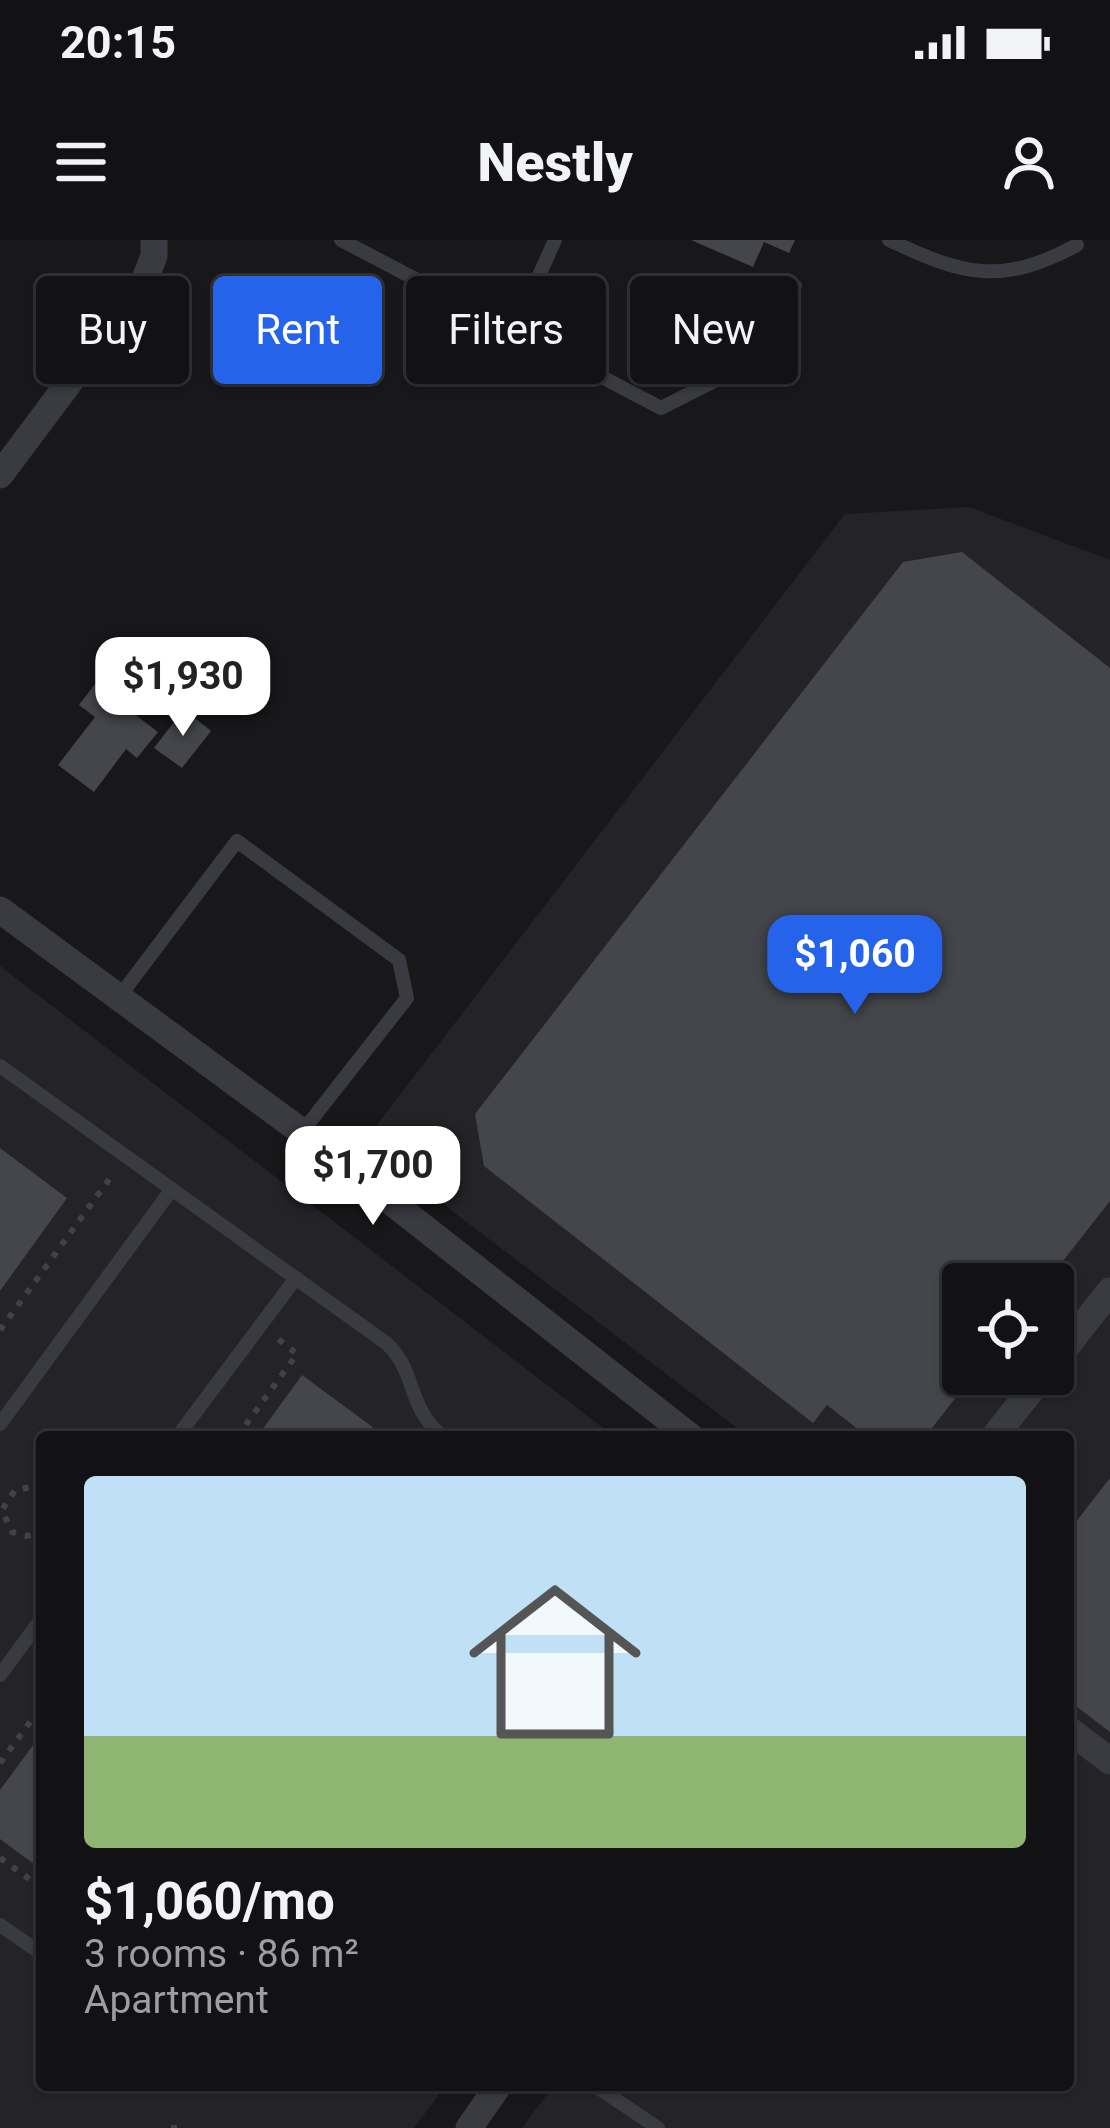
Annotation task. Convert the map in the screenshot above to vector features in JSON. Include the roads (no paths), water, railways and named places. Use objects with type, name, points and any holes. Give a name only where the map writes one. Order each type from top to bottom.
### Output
[{"type":"street","points":[[0,475],[143,284],[154,256],[154,240]]},
{"type":"street","points":[[0,910],[302,1132],[683,1431]]},
{"type":"street","points":[[1074,1336],[1110,1291]]},
{"type":"street","points":[[999,1431],[1027,1395]]},
{"type":"street","points":[[1074,1734],[1110,1761]]},
{"type":"street","points":[[469,2128],[496,2091]]},
{"type":"lane","points":[[340,240],[409,276]]},
{"type":"lane","points":[[539,276],[555,240]]},
{"type":"lane","points":[[889,240],[942,265],[1001,272],[1034,265],[1080,242]]},
{"type":"lane","points":[[606,379],[661,408],[709,384]]},
{"type":"lane","points":[[119,997],[237,842],[399,960],[407,998],[302,1132]]},
{"type":"lane","points":[[0,1066],[402,1357],[417,1408],[438,1431]]},
{"type":"lane","points":[[0,1424],[172,1189]]},
{"type":"lane","points":[[181,1431],[296,1278]]},
{"type":"lane","points":[[0,1675],[36,1626]]},
{"type":"lane","points":[[0,1925],[36,1950]]},
{"type":"lane","points":[[603,2091],[658,2128]]}]
